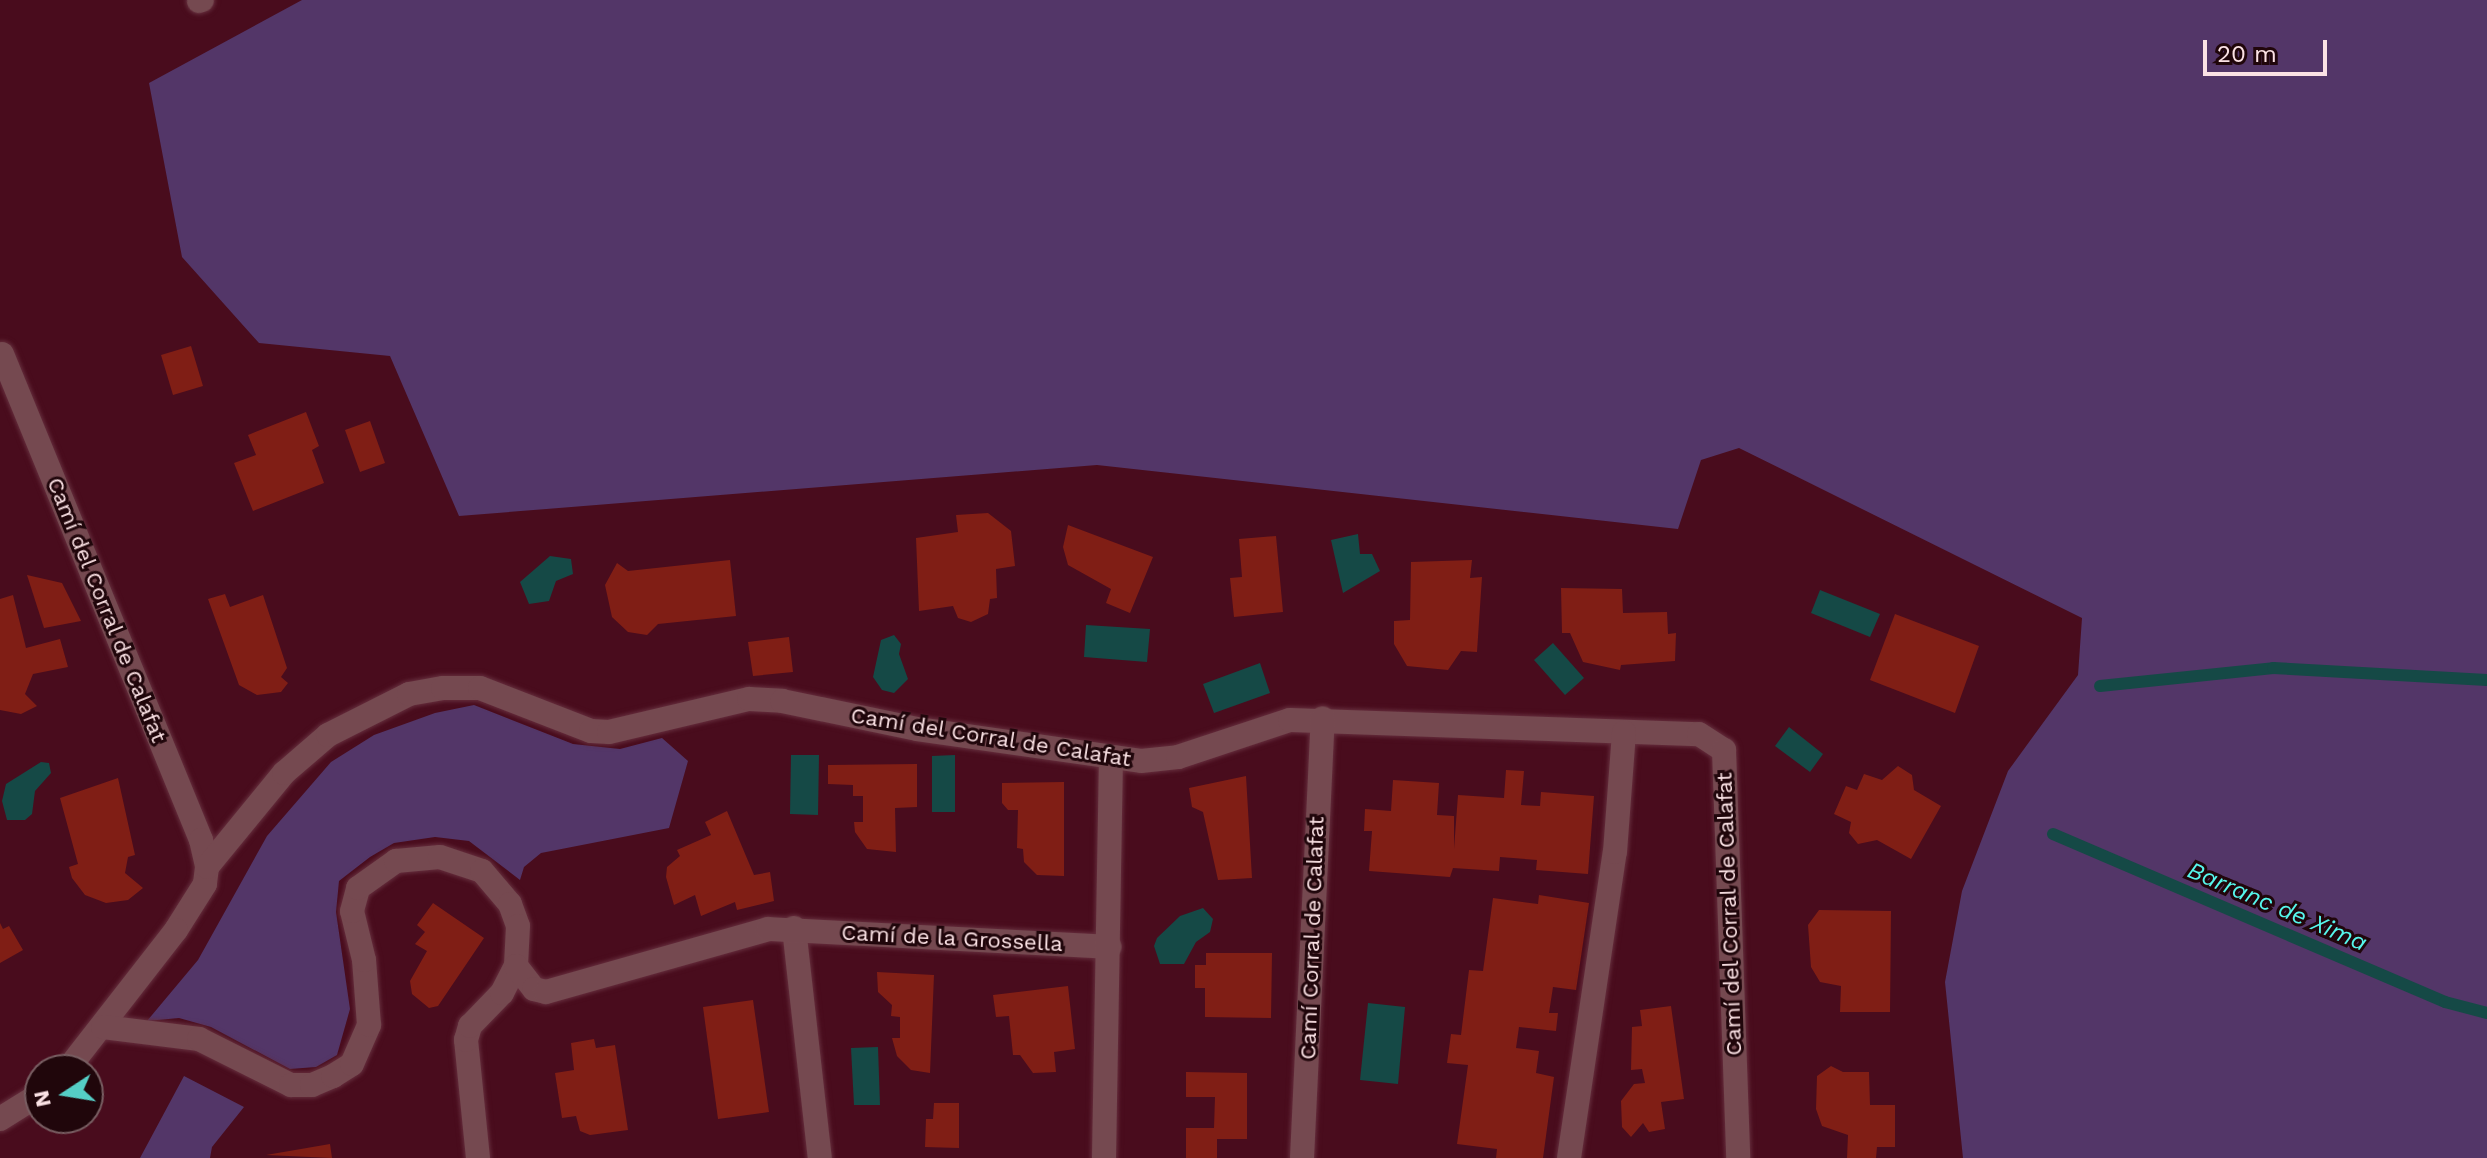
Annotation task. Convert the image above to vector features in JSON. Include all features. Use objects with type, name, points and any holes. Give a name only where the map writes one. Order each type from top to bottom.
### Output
[{"type":"street","name":"Camí del Corral de Calafat","points":[[2,354],[207,867],[205,884],[192,907],[80,1054]]},
{"type":"street","name":"Camí del Corral de Calafat","points":[[207,867],[284,773],[328,735],[409,694],[443,688],[491,691],[591,731],[609,732],[749,699],[782,701],[917,729],[1111,759],[1178,757],[1263,726],[1323,719],[1699,734],[1724,750],[1738,1158]]},
{"type":"street","name":"Camí Corral de Calafat","points":[[1302,1158],[1323,719]]},
{"type":"street","points":[[1569,1158],[1615,852],[1624,732]]},
{"type":"street","points":[[1104,1158],[1111,759]]},
{"type":"street","points":[[103,1027],[199,1039],[291,1085],[312,1085],[352,1064],[369,1025],[368,988],[352,911],[358,888],[396,861],[440,857],[482,871],[510,904],[518,926],[516,966],[502,993],[470,1026],[466,1040],[478,1158]]},
{"type":"street","points":[[794,928],[820,1158]]},
{"type":"street","name":"Camí de la Grossella","points":[[516,966],[534,989],[546,992],[752,932],[794,928],[1110,947]]},
{"type":"street","points":[[0,1119],[24,1104]]},
{"type":"shaded area","points":[[302,0],[2487,0],[2487,1158],[1963,1158],[1945,982],[1962,891],[2008,771],[2078,675],[2082,618],[1739,448],[1701,460],[1678,529],[1097,465],[459,516],[390,356],[259,343],[182,257],[149,83]]},
{"type":"shaded area","points":[[474,705],[573,744],[620,749],[662,738],[688,761],[669,828],[541,853],[524,867],[520,880],[469,841],[435,837],[394,843],[370,857],[339,881],[336,912],[350,1009],[337,1055],[316,1067],[290,1069],[211,1027],[179,1018],[147,1021],[198,960],[267,836],[331,762],[374,735],[435,713]]},
{"type":"shaded area","points":[[184,1076],[244,1107],[212,1147],[210,1158],[140,1158]]},
{"type":"water","points":[[1358,534],[1360,554],[1372,554],[1380,571],[1343,593],[1331,540]]},
{"type":"water","points":[[550,556],[571,559],[573,574],[556,581],[549,601],[529,604],[520,582]]},
{"type":"water","points":[[1820,590],[1880,614],[1870,637],[1811,613]]},
{"type":"water","points":[[1086,625],[1150,629],[1147,662],[1084,657]]},
{"type":"water","points":[[894,635],[901,644],[899,654],[908,679],[894,693],[882,690],[873,677],[881,640]]},
{"type":"water","points":[[1553,643],[1584,678],[1565,695],[1534,660]]},
{"type":"water","points":[[1260,663],[1270,693],[1214,713],[1203,684]]},
{"type":"water","points":[[1789,727],[1823,754],[1810,772],[1775,746]]},
{"type":"water","points":[[791,755],[819,755],[818,815],[790,814]]},
{"type":"water","points":[[955,755],[955,812],[932,812],[932,756]]},
{"type":"water","points":[[41,762],[49,763],[51,773],[35,791],[32,814],[25,820],[7,820],[2,801],[6,784]]},
{"type":"water","points":[[1203,908],[1213,919],[1210,932],[1196,942],[1184,964],[1160,964],[1154,946],[1157,938],[1180,916]]},
{"type":"water","points":[[1368,1003],[1405,1007],[1398,1084],[1360,1080]]},
{"type":"water","points":[[878,1047],[880,1105],[854,1105],[851,1048]]},
{"type":"building","points":[[191,346],[203,386],[173,395],[161,355]]},
{"type":"building","points":[[306,412],[319,446],[312,450],[324,483],[253,511],[234,463],[256,455],[248,435]]},
{"type":"building","points":[[370,421],[385,463],[360,472],[345,430]]},
{"type":"building","points":[[988,513],[1011,531],[1015,566],[996,569],[997,598],[990,599],[988,614],[971,622],[958,618],[953,606],[919,611],[916,538],[958,532],[956,515]]},
{"type":"building","points":[[1068,525],[1153,557],[1130,613],[1106,603],[1111,589],[1068,565],[1063,547]]},
{"type":"building","points":[[1276,536],[1283,612],[1234,617],[1230,578],[1242,577],[1239,539]]},
{"type":"building","points":[[730,560],[736,616],[658,624],[647,635],[628,632],[612,617],[605,585],[617,563],[628,571]]},
{"type":"building","points":[[1472,560],[1470,578],[1482,577],[1477,652],[1461,651],[1448,670],[1407,666],[1394,644],[1394,621],[1410,620],[1411,562]]},
{"type":"building","points":[[27,575],[62,583],[81,621],[44,628]]},
{"type":"building","points":[[1561,588],[1622,589],[1623,613],[1667,612],[1668,634],[1676,633],[1675,661],[1621,665],[1620,670],[1583,662],[1570,633],[1562,633]]},
{"type":"building","points":[[225,594],[230,607],[263,595],[287,668],[281,677],[288,683],[281,692],[257,695],[239,685],[208,599]]},
{"type":"building","points":[[13,595],[26,648],[60,639],[68,667],[33,674],[25,694],[37,706],[21,714],[0,710],[0,599]]},
{"type":"building","points":[[1895,614],[1979,646],[1955,713],[1870,680]]},
{"type":"building","points":[[789,637],[793,672],[753,676],[748,642]]},
{"type":"building","points":[[917,764],[917,807],[895,808],[896,852],[867,849],[855,832],[854,822],[863,822],[863,796],[853,796],[853,785],[828,784],[828,765]]},
{"type":"building","points":[[1898,766],[1912,775],[1914,790],[1941,806],[1911,859],[1877,840],[1858,844],[1849,833],[1851,822],[1834,814],[1846,786],[1857,790],[1864,774],[1882,780]]},
{"type":"building","points":[[1506,770],[1524,771],[1521,805],[1540,806],[1541,792],[1594,796],[1588,874],[1536,870],[1537,860],[1500,857],[1499,871],[1453,868],[1450,877],[1369,871],[1372,831],[1364,831],[1365,809],[1391,811],[1393,780],[1439,783],[1437,815],[1454,816],[1454,849],[1458,795],[1504,798]]},
{"type":"building","points":[[1246,776],[1252,878],[1218,880],[1203,812],[1192,807],[1189,788]]},
{"type":"building","points":[[118,778],[135,855],[128,857],[125,873],[143,888],[128,900],[106,903],[85,895],[72,878],[69,867],[78,864],[60,798]]},
{"type":"building","points":[[1064,782],[1064,876],[1037,875],[1024,862],[1023,849],[1017,848],[1018,810],[1008,810],[1002,803],[1002,783]]},
{"type":"building","points":[[727,811],[754,875],[770,872],[774,901],[737,910],[735,902],[701,916],[695,895],[674,905],[666,877],[667,867],[680,856],[677,850],[711,835],[705,822]]},
{"type":"building","points":[[1539,895],[1589,903],[1576,990],[1553,987],[1549,1013],[1558,1013],[1556,1031],[1519,1027],[1516,1048],[1539,1051],[1536,1073],[1554,1077],[1543,1158],[1496,1158],[1497,1149],[1457,1144],[1468,1065],[1447,1063],[1451,1034],[1461,1035],[1469,970],[1483,971],[1493,898],[1538,904]]},
{"type":"building","points":[[433,903],[484,938],[438,1006],[429,1008],[412,994],[410,981],[427,951],[415,944],[425,932],[417,925]]},
{"type":"building","points":[[1819,910],[1891,911],[1890,1012],[1840,1012],[1841,986],[1820,982],[1811,967],[1808,925]]},
{"type":"building","points":[[0,923],[3,929],[9,926],[23,950],[0,963]]},
{"type":"building","points":[[1206,953],[1272,953],[1271,1018],[1205,1017],[1205,988],[1195,988],[1195,965],[1206,965]]},
{"type":"building","points":[[877,972],[934,975],[930,1073],[911,1070],[897,1056],[892,1038],[900,1038],[900,1017],[891,1016],[892,1005],[878,992]]},
{"type":"building","points":[[1068,986],[1075,1049],[1054,1052],[1056,1072],[1033,1073],[1020,1055],[1013,1055],[1009,1016],[996,1017],[993,995]]},
{"type":"building","points":[[753,1000],[769,1112],[718,1119],[703,1007]]},
{"type":"building","points":[[1671,1006],[1684,1099],[1661,1102],[1665,1129],[1649,1132],[1643,1123],[1631,1137],[1622,1127],[1621,1101],[1634,1084],[1645,1083],[1642,1069],[1631,1070],[1632,1027],[1642,1026],[1640,1010]]},
{"type":"building","points":[[594,1039],[596,1048],[615,1045],[628,1130],[590,1135],[580,1131],[576,1116],[562,1118],[555,1073],[574,1070],[571,1043]]},
{"type":"building","points":[[1831,1066],[1843,1072],[1869,1072],[1870,1105],[1895,1105],[1895,1147],[1877,1147],[1876,1158],[1847,1158],[1848,1135],[1822,1126],[1816,1109],[1817,1076]]},
{"type":"building","points":[[1186,1072],[1247,1073],[1247,1139],[1217,1139],[1217,1158],[1186,1158],[1186,1128],[1214,1128],[1215,1097],[1186,1097]]},
{"type":"building","points":[[934,1103],[959,1103],[959,1148],[925,1147],[926,1119],[933,1119]]},
{"type":"building","points":[[330,1144],[332,1158],[266,1155]]},
{"type":"waterway","points":[[2100,686],[2273,668],[2487,680]]},
{"type":"waterway","name":"Barranc de Xima","points":[[2053,834],[2445,1002],[2487,1013]]}]
